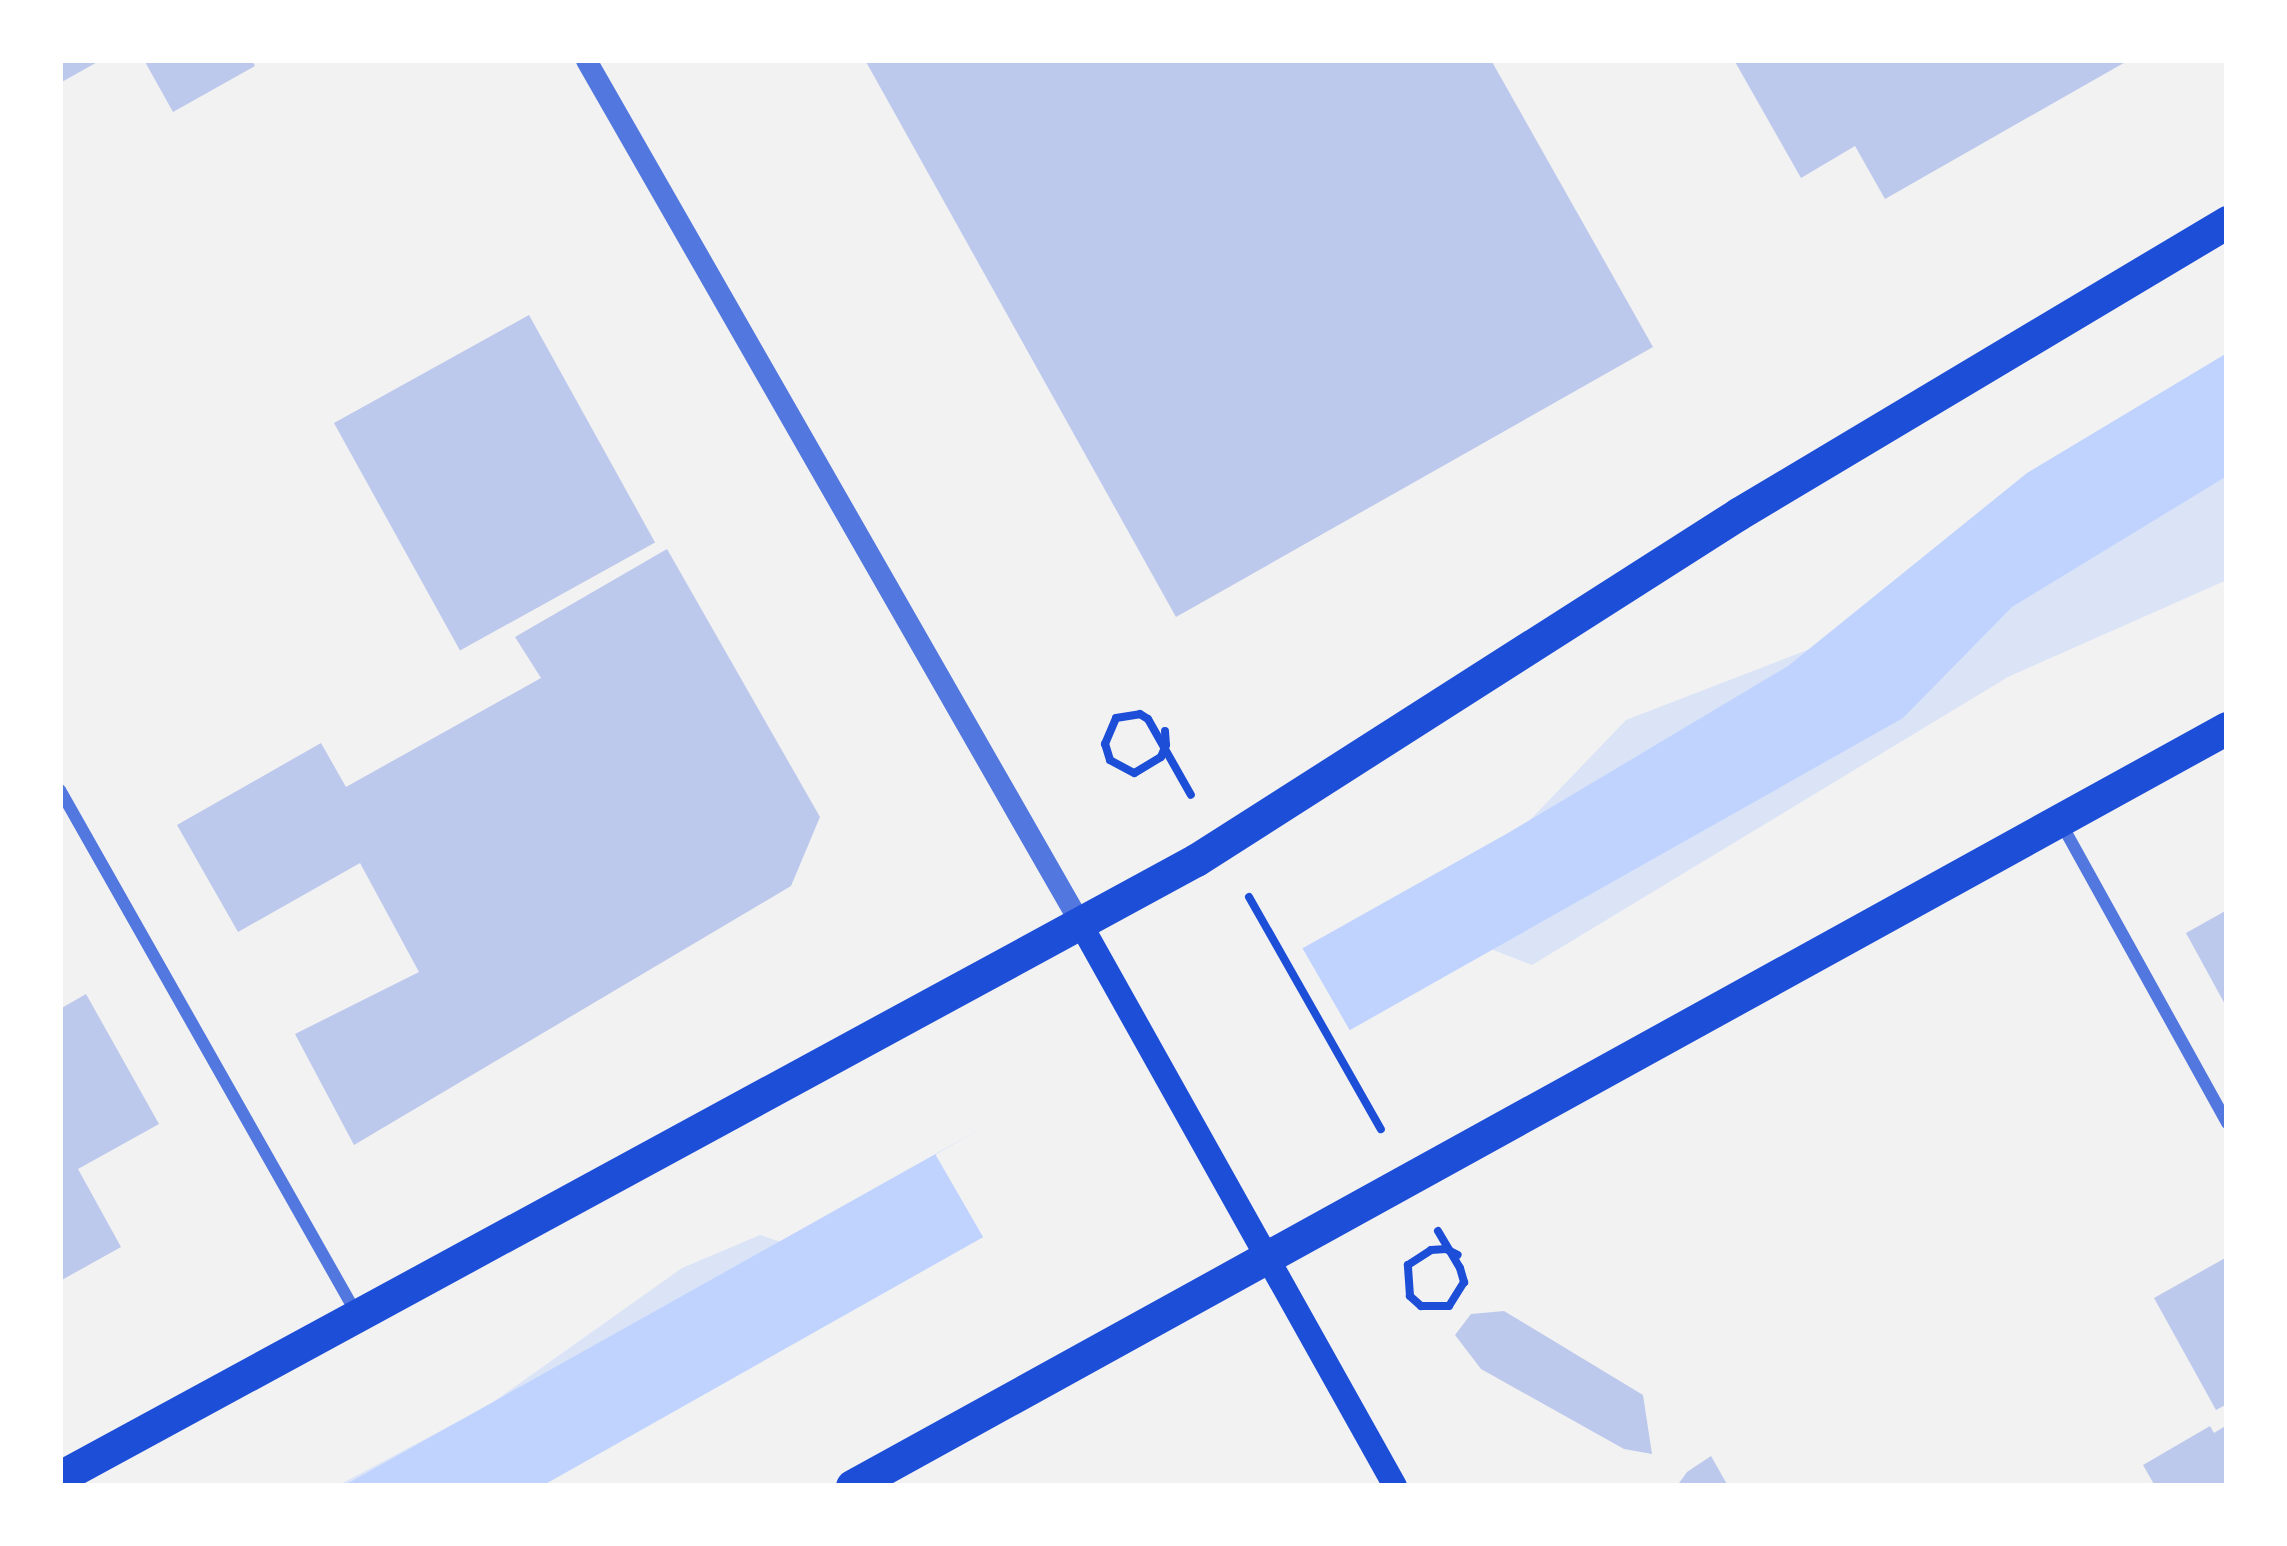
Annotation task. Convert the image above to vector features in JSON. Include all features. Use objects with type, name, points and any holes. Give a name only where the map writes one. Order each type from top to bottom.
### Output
[{"type":"highway","points":[[60,1477],[355,1311],[1196,860],[1738,514],[2227,222]]},
{"type":"highway","points":[[852,1486],[2227,728]]},
{"type":"main road","points":[[1080,923],[1395,1486]]},
{"type":"street","points":[[586,60],[1080,923]]},
{"type":"street","points":[[60,790],[355,1311]]},
{"type":"street","points":[[2059,819],[2227,1123]]},
{"type":"path","points":[[1165,731],[1161,758],[1149,769],[1121,770],[1105,744],[1106,728],[1128,713],[1148,718],[1194,800]]},
{"type":"path","points":[[1240,881],[1390,1146]]},
{"type":"path","points":[[1436,1227],[1460,1268],[1460,1296],[1449,1306],[1421,1306],[1410,1296],[1408,1265],[1418,1255],[1446,1249],[1458,1256]]},
{"type":"shaded area","points":[[2227,413],[2227,580],[2008,677],[1532,965],[1429,925],[1626,720],[1833,640]]},
{"type":"shaded area","points":[[760,1235],[826,1256],[520,1486],[337,1486],[489,1405],[682,1268]]},
{"type":"water","points":[[2227,353],[2227,476],[2012,607],[1903,718],[542,1486],[343,1486],[1508,833],[1788,666],[2027,473]]},
{"type":"pier","points":[[1300,944],[1352,1034],[987,1245],[935,1154]]},
{"type":"building","points":[[60,60],[101,60],[60,83]]},
{"type":"building","points":[[144,60],[252,60],[255,66],[173,112]]},
{"type":"building","points":[[865,60],[1491,60],[1653,347],[1176,617]]},
{"type":"building","points":[[1734,60],[2129,60],[1885,199],[1855,146],[1801,178]]},
{"type":"building","points":[[529,315],[655,542],[460,651],[334,423]]},
{"type":"building","points":[[667,549],[820,817],[791,886],[354,1145],[295,1034],[419,972],[360,863],[238,932],[177,825],[321,743],[346,787],[541,678],[515,637]]},
{"type":"building","points":[[2227,910],[2227,1008],[2186,933]]},
{"type":"building","points":[[86,994],[159,1124],[78,1169],[121,1247],[60,1281],[60,1009]]},
{"type":"building","points":[[2227,1257],[2227,1404],[2216,1410],[2154,1298]]},
{"type":"building","points":[[1504,1311],[1643,1395],[1652,1454],[1624,1449],[1481,1369],[1455,1335],[1471,1314]]},
{"type":"building","points":[[2227,1425],[2227,1486],[2155,1486],[2143,1465],[2210,1426],[2214,1433]]},
{"type":"building","points":[[1711,1456],[1728,1486],[1677,1486],[1687,1472]]}]
